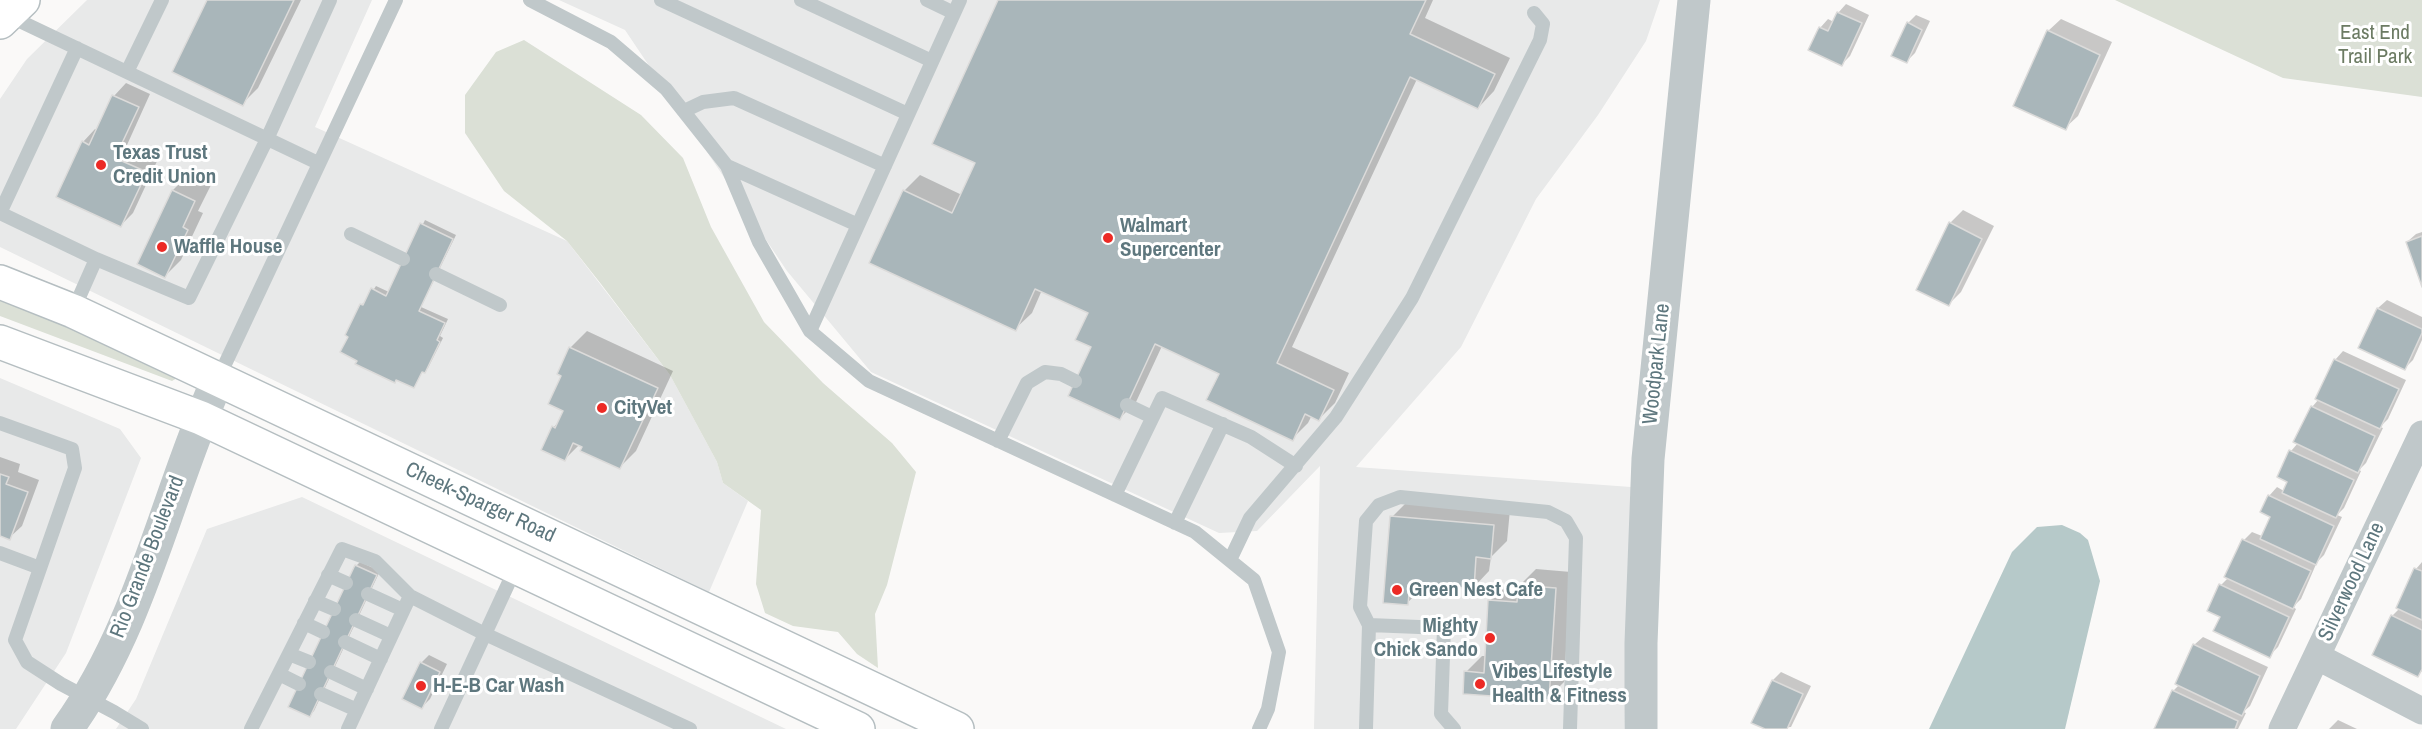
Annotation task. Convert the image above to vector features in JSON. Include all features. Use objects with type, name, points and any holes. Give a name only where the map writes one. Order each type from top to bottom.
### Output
[{"type":"main road","name":"Cheek-Sparger Road","points":[[0,282],[73,311],[721,616],[949,727]]},
{"type":"main road","name":"Cheek-Sparger Road","points":[[0,342],[201,418],[858,729]]},
{"type":"main road","points":[[704,656],[721,616]]},
{"type":"street","name":"Woodpark Lane","points":[[1641,729],[1641,643],[1648,459],[1694,0]]},
{"type":"street","name":"Rio Grande Boulevard","points":[[67,729],[89,698],[128,619],[201,418],[218,379]]},
{"type":"street","name":"Silverwood Lane","points":[[2282,729],[2422,434]]},
{"type":"street","points":[[2318,657],[2422,711]]},
{"type":"lane","points":[[127,72],[162,0]]},
{"type":"lane","points":[[77,48],[0,213],[96,260],[189,298],[267,139],[330,0]]},
{"type":"lane","points":[[218,379],[396,0]]},
{"type":"lane","points":[[530,0],[611,42],[666,89],[727,166],[759,242],[810,331],[869,381],[1195,532],[1254,580],[1279,652],[1268,709],[1259,729]]},
{"type":"lane","points":[[661,0],[908,114]]},
{"type":"lane","points":[[801,0],[932,61]]},
{"type":"lane","points":[[810,331],[957,7],[927,0]]},
{"type":"lane","points":[[10,12],[77,48],[318,163]]},
{"type":"lane","points":[[1230,560],[1250,518],[1336,417],[1413,298],[1540,40],[1543,24],[1534,13]]},
{"type":"lane","points":[[684,111],[703,102],[734,98],[885,166]]},
{"type":"lane","points":[[727,166],[858,225]]},
{"type":"lane","points":[[351,234],[403,259]]},
{"type":"lane","points":[[73,311],[96,260]]},
{"type":"lane","points":[[436,274],[500,305]]},
{"type":"lane","points":[[998,441],[1027,383],[1045,372],[1061,374],[1075,381]]},
{"type":"lane","points":[[1115,495],[1162,398],[1251,437],[1296,466]]},
{"type":"lane","points":[[1127,405],[1152,417]]},
{"type":"lane","points":[[0,423],[72,449],[75,468],[15,640],[27,662],[61,684],[142,729]]},
{"type":"lane","points":[[1175,523],[1222,424]]},
{"type":"lane","points":[[1366,729],[1369,624],[1360,607],[1366,520],[1379,505],[1400,497],[1548,512],[1566,521],[1576,538],[1570,729]]},
{"type":"lane","points":[[255,728],[279,674],[342,549],[375,561],[410,596],[485,634],[690,729]]},
{"type":"lane","points":[[0,553],[40,568]]},
{"type":"lane","points":[[441,729],[516,567]]},
{"type":"lane","points":[[328,575],[346,583]]},
{"type":"lane","points":[[368,594],[403,610]]},
{"type":"lane","points":[[348,729],[410,596]]},
{"type":"lane","points":[[315,600],[334,609]]},
{"type":"lane","points":[[356,620],[391,636]]},
{"type":"lane","points":[[304,623],[323,632]]},
{"type":"lane","points":[[1369,624],[1444,628],[1441,714],[1455,729]]},
{"type":"lane","points":[[345,642],[381,659]]},
{"type":"lane","points":[[289,654],[309,663]]},
{"type":"lane","points":[[331,672],[367,689]]},
{"type":"lane","points":[[279,674],[299,684]]},
{"type":"lane","points":[[321,694],[357,710]]},
{"type":"shaded area","points":[[87,0],[372,0],[315,127],[567,241],[670,375],[717,462],[723,483],[748,501],[709,592],[0,247],[0,99],[27,59]]},
{"type":"shaded area","points":[[559,0],[1660,0],[1646,41],[1598,115],[1536,199],[1461,347],[1356,467],[1631,487],[1624,729],[1314,729],[1320,466],[1257,531],[1219,533],[871,372],[787,271],[625,30]]},
{"type":"shaded area","points":[[0,378],[120,429],[141,458],[66,653],[16,729],[0,729]]},
{"type":"shaded area","points":[[302,497],[786,729],[116,729],[136,699],[207,529]]},
{"type":"shaded area","points":[[2062,525],[2080,533],[2088,540],[2100,581],[2065,729],[1929,729],[2012,552],[2037,527]]},
{"type":"green space","name":"East End Trail Park","points":[[2115,0],[2422,0],[2422,97],[2283,78]]},
{"type":"green space","points":[[524,40],[641,115],[683,158],[711,227],[764,322],[823,383],[892,443],[916,472],[887,585],[875,614],[878,668],[857,654],[838,632],[793,626],[765,613],[756,584],[761,510],[723,483],[717,462],[670,375],[601,284],[567,241],[504,191],[465,133],[465,95],[496,52]]},
{"type":"green space","points":[[0,293],[175,373],[177,378],[172,381],[0,316]]},
{"type":"building","points":[[207,0],[294,0],[243,106],[172,72]]},
{"type":"building","name":"Walmart Supercenter","points":[[998,0],[1426,0],[1410,34],[1495,74],[1478,109],[1410,77],[1277,363],[1334,390],[1319,421],[1305,414],[1293,441],[1206,400],[1219,374],[1155,344],[1120,420],[1068,396],[1091,347],[1075,340],[1088,313],[1035,289],[1016,331],[869,263],[903,190],[952,213],[975,163],[932,144]]},
{"type":"building","points":[[1837,12],[1862,23],[1842,66],[1808,50],[1819,27],[1828,31]]},
{"type":"building","points":[[1907,22],[1922,30],[1907,63],[1891,56]]},
{"type":"building","points":[[2047,30],[2100,55],[2066,130],[2013,106]]},
{"type":"building","name":"Texas Trust Credit Union","points":[[112,95],[139,107],[115,158],[147,172],[121,227],[56,197],[82,141],[89,145]]},
{"type":"building","name":"Waffle House","points":[[172,190],[195,201],[183,227],[188,230],[165,278],[137,264]]},
{"type":"building","points":[[1949,222],[1982,239],[1949,306],[1916,290]]},
{"type":"building","points":[[420,223],[453,239],[419,311],[445,323],[437,340],[440,342],[425,373],[422,372],[414,388],[396,380],[395,383],[355,364],[357,361],[340,352],[348,337],[345,335],[360,304],[363,305],[371,288],[386,296]]},
{"type":"building","points":[[2422,236],[2422,287],[2406,242]]},
{"type":"building","points":[[2377,308],[2422,329],[2405,370],[2358,348]]},
{"type":"building","name":"CityVet","points":[[569,347],[658,388],[620,469],[580,451],[582,447],[573,443],[565,461],[541,450],[552,426],[555,428],[563,411],[548,404],[561,376],[557,374]]},
{"type":"building","points":[[2334,359],[2399,389],[2380,429],[2315,399]]},
{"type":"building","points":[[2311,406],[2375,436],[2358,473],[2293,442]]},
{"type":"building","points":[[2289,450],[2354,480],[2336,518],[2282,493],[2287,482],[2277,477]]},
{"type":"building","points":[[0,474],[9,477],[6,484],[28,492],[10,540],[0,536]]},
{"type":"building","points":[[2268,495],[2334,526],[2316,565],[2260,539],[2270,517],[2260,512]]},
{"type":"building","points":[[1390,516],[1494,525],[1491,559],[1476,557],[1474,589],[1410,583],[1408,605],[1383,603]]},
{"type":"building","points":[[2242,539],[2311,571],[2293,609],[2224,577]]},
{"type":"building","points":[[355,565],[377,575],[310,717],[288,707]]},
{"type":"building","points":[[2414,568],[2422,571],[2422,620],[2396,608]]},
{"type":"building","points":[[2219,584],[2289,617],[2270,658],[2213,631],[2220,617],[2207,611]]},
{"type":"building","points":[[1518,585],[1556,588],[1549,700],[1463,694],[1464,671],[1484,673],[1488,600],[1517,602]]},
{"type":"building","points":[[2391,615],[2422,630],[2422,669],[2418,677],[2372,655]]},
{"type":"building","points":[[2193,644],[2260,676],[2242,716],[2175,684]]},
{"type":"building","name":"H-E-B Car Wash","points":[[420,662],[440,672],[422,709],[402,699]]},
{"type":"building","points":[[1772,680],[1803,694],[1787,729],[1765,729],[1751,723]]},
{"type":"building","points":[[2172,690],[2238,721],[2235,729],[2154,729]]},
{"type":"place","name":"Texas Trust Credit Union","points":[[101,165]]},
{"type":"place","name":"Walmart Supercenter","points":[[1108,238]]},
{"type":"place","name":"Waffle House","points":[[162,247]]},
{"type":"place","name":"CityVet","points":[[602,408]]},
{"type":"place","name":"Green Nest Cafe","points":[[1397,590]]},
{"type":"place","name":"Mighty Chick Sando","points":[[1490,638]]},
{"type":"place","name":"Vibes Lifestyle Health & Fitness","points":[[1480,684]]},
{"type":"place","name":"H-E-B Car Wash","points":[[421,686]]}]
